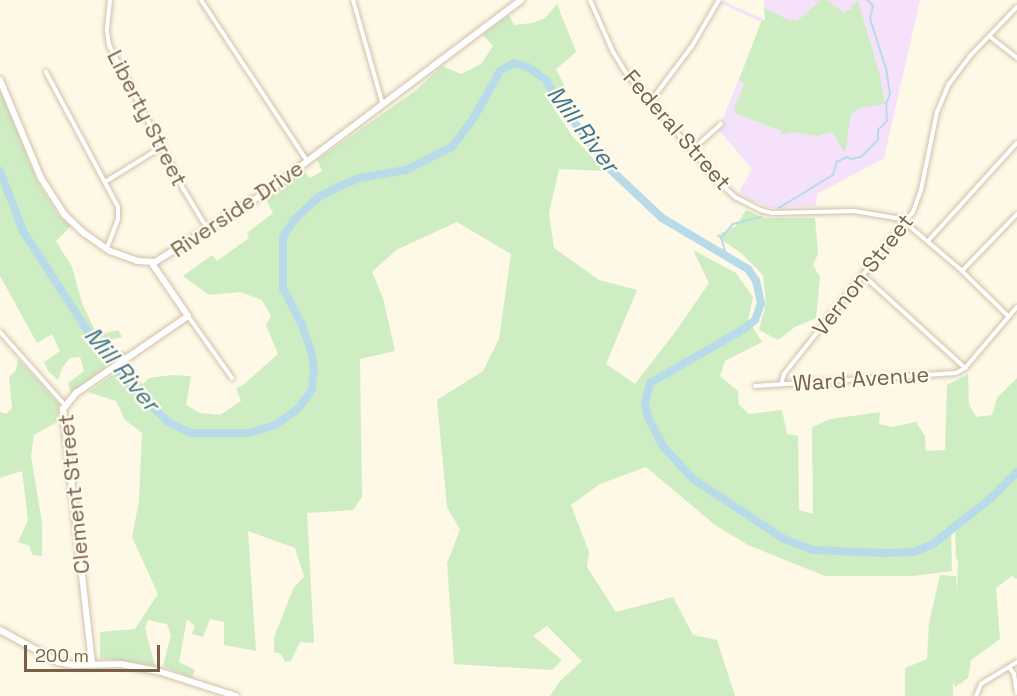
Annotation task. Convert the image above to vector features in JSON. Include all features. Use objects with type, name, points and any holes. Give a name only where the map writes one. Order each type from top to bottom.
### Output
[{"type":"street","name":"Liberty Street","points":[[110,0],[107,31],[109,45],[209,230]]},
{"type":"street","points":[[201,0],[307,162]]},
{"type":"street","points":[[353,0],[383,106]]},
{"type":"street","name":"Riverside Drive","points":[[0,80],[22,136],[52,199],[77,227],[107,249],[130,259],[159,261],[209,230],[307,162],[521,0]]},
{"type":"street","name":"Federal Street","points":[[590,0],[616,58],[727,190],[766,212],[785,214],[854,211],[907,222]]},
{"type":"street","points":[[651,102],[692,46],[719,0]]},
{"type":"street","name":"Vernon Street","points":[[781,384],[784,374],[907,222],[917,204],[941,100],[957,71],[1017,7]]},
{"type":"street","points":[[989,36],[1017,58]]},
{"type":"street","points":[[46,72],[119,210],[107,249]]},
{"type":"street","points":[[692,150],[721,124]]},
{"type":"street","points":[[927,241],[1017,143]]},
{"type":"street","points":[[105,182],[163,146]]},
{"type":"street","points":[[962,271],[1017,214]]},
{"type":"street","points":[[907,222],[1008,316]]},
{"type":"street","points":[[151,262],[232,378]]},
{"type":"street","points":[[864,276],[965,368],[1017,307]]},
{"type":"street","name":"Clement Street","points":[[92,663],[63,418],[64,404],[104,373],[188,316]]},
{"type":"street","points":[[0,332],[64,404]]},
{"type":"street","name":"Ward Avenue","points":[[755,386],[956,373],[965,368]]},
{"type":"street","points":[[0,630],[58,662],[74,665],[121,664],[158,671],[236,696]]},
{"type":"street","points":[[976,696],[981,684],[1017,662]]},
{"type":"street","points":[[1009,667],[1014,674],[1017,693]]},
{"type":"shaded area","points":[[764,0],[920,0],[884,158],[817,194],[816,206],[771,208],[746,198],[739,192],[752,169],[719,130],[697,149],[694,146],[721,123],[760,28],[761,22],[721,3],[723,1],[765,20]]},
{"type":"green space","points":[[821,0],[827,0],[844,13],[847,9],[850,11],[852,8],[850,6],[858,1],[879,72],[885,104],[860,108],[851,114],[845,153],[832,132],[817,136],[793,132],[780,135],[782,131],[737,114],[734,109],[744,83],[739,80],[761,22],[765,20],[764,8],[789,20],[797,21]]},
{"type":"green space","points":[[557,4],[576,52],[556,69],[568,93],[549,101],[573,137],[605,171],[559,169],[549,213],[554,248],[599,280],[637,290],[606,364],[635,384],[676,331],[709,283],[693,250],[736,273],[753,297],[748,320],[762,342],[725,361],[720,376],[738,391],[739,405],[749,414],[782,410],[787,434],[798,436],[799,510],[813,514],[812,427],[831,419],[880,412],[879,424],[892,427],[916,422],[925,436],[926,451],[945,450],[947,385],[968,374],[969,404],[976,417],[992,415],[997,398],[1017,378],[1017,579],[1012,576],[996,588],[1000,639],[971,660],[968,678],[955,687],[953,682],[953,696],[905,696],[905,668],[927,659],[929,623],[940,575],[956,576],[957,592],[958,558],[956,560],[955,527],[951,530],[952,571],[913,576],[825,576],[748,545],[715,525],[646,467],[600,484],[571,505],[589,552],[587,567],[616,612],[673,597],[693,635],[717,640],[735,696],[550,696],[560,681],[582,661],[547,626],[533,636],[562,660],[552,670],[454,664],[447,563],[460,530],[447,507],[437,400],[483,371],[499,339],[511,254],[457,222],[396,250],[372,272],[383,298],[395,351],[360,359],[362,497],[353,510],[307,513],[314,643],[300,642],[291,661],[285,662],[281,654],[274,652],[274,637],[294,587],[304,577],[295,548],[248,531],[256,651],[224,645],[224,622],[210,619],[203,637],[192,634],[195,626],[187,619],[179,662],[195,670],[192,678],[163,666],[171,635],[167,624],[148,620],[145,628],[155,666],[100,658],[100,632],[135,629],[158,594],[132,537],[139,501],[142,433],[125,420],[116,401],[88,392],[126,366],[143,384],[149,378],[172,375],[191,376],[186,405],[200,413],[220,415],[241,401],[236,388],[243,385],[278,354],[266,325],[271,316],[262,300],[240,292],[209,295],[183,276],[212,255],[217,261],[249,238],[247,233],[273,213],[266,199],[303,170],[310,178],[322,171],[317,160],[415,91],[442,66],[461,74],[481,64],[493,46],[482,34],[509,15],[514,25],[532,23],[545,18]]},
{"type":"green space","points":[[0,90],[38,183],[59,216],[71,226],[56,241],[72,267],[82,303],[97,335],[118,330],[122,337],[110,340],[117,349],[126,352],[71,393],[68,383],[84,371],[80,357],[70,358],[62,368],[58,380],[48,371],[44,362],[60,351],[52,334],[37,343],[0,276]]},
{"type":"green space","points":[[746,210],[764,218],[815,218],[818,254],[813,265],[820,277],[816,318],[795,327],[778,340],[759,330],[766,303],[763,275],[741,253],[716,236],[736,226]]},
{"type":"green space","points":[[18,359],[59,404],[57,422],[34,435],[31,456],[42,523],[42,556],[32,555],[30,546],[18,542],[28,520],[22,471],[0,478],[0,412],[6,414],[12,408],[9,377],[16,370]]},
{"type":"waterway","points":[[779,208],[833,175],[837,162],[847,157],[852,159],[861,157],[878,140],[878,130],[887,121],[886,104],[890,94],[886,69],[870,19],[873,6],[867,0]]},
{"type":"waterway","name":"Mill River","points":[[0,171],[23,231],[98,347],[125,380],[168,422],[191,433],[249,433],[275,425],[298,409],[312,390],[314,368],[311,351],[302,325],[283,288],[283,237],[295,219],[319,197],[338,187],[359,178],[406,170],[452,147],[473,119],[500,71],[514,63],[528,67],[546,80],[561,105],[611,170],[662,218],[748,269],[756,281],[761,303],[755,320],[744,329],[650,383],[645,403],[648,417],[662,445],[693,479],[784,539],[812,550],[883,553],[914,552],[933,544],[990,499],[1017,472]]},
{"type":"waterway","points":[[726,255],[721,238],[733,224],[761,217]]}]
